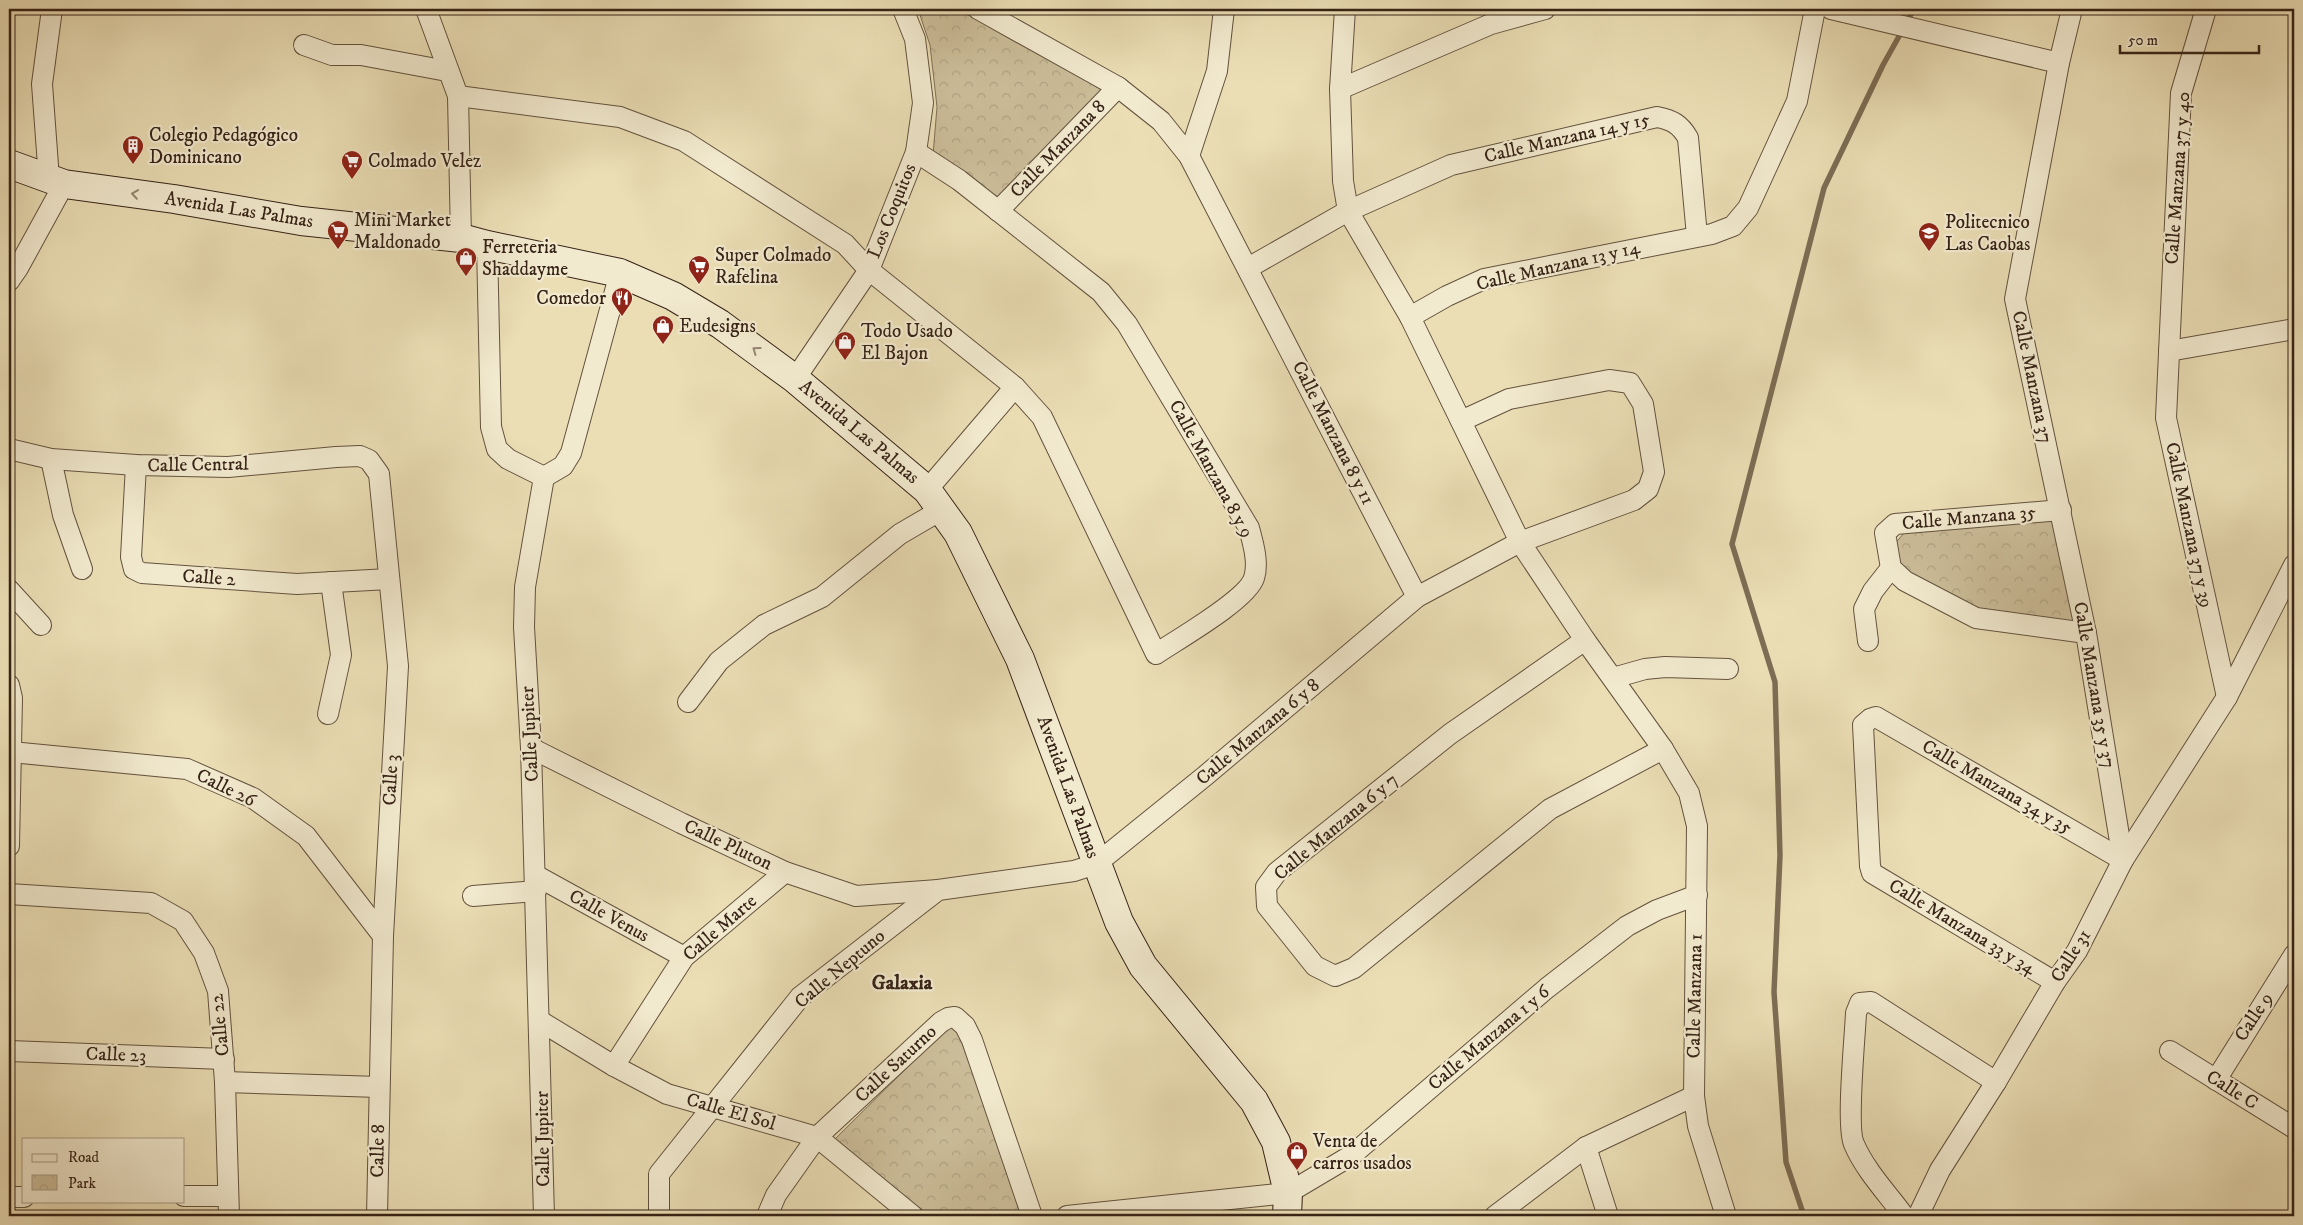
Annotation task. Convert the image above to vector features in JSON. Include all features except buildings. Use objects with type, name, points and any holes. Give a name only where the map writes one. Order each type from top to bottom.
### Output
[{"type":"street","points":[[9,281],[34,241],[56,182],[42,84],[52,9]]},
{"type":"street","points":[[426,9],[458,96],[461,238]]},
{"type":"street","name":"Los Coquitos","points":[[795,379],[869,270],[916,152],[923,103],[915,39],[903,9]]},
{"type":"street","name":"Calle Manzana 8 y 11","points":[[978,9],[1118,87],[1161,121],[1189,156],[1417,597]]},
{"type":"street","points":[[1189,156],[1216,71],[1224,9]]},
{"type":"street","points":[[1345,9],[1340,89],[1343,181],[1348,211]]},
{"type":"street","points":[[1340,89],[1491,24],[1545,9]]},
{"type":"street","name":"Calle Manzana 13 y 14","points":[[1410,317],[1446,296],[1484,279],[1705,235],[1733,226],[1748,208],[1797,101],[1815,9]]},
{"type":"street","points":[[1831,9],[1858,17],[2059,63]]},
{"type":"street","name":"Calle Manzana 37","points":[[2061,510],[2015,299],[2059,63],[2072,9]]},
{"type":"street","name":"Calle Manzana 37 y 40","points":[[2169,351],[2181,93],[2206,9]]},
{"type":"street","points":[[304,45],[332,55],[361,55],[447,70]]},
{"type":"street","name":"Calle Manzana 8","points":[[998,211],[1118,87]]},
{"type":"street","points":[[458,96],[620,117],[684,140],[845,244],[869,270],[1015,387],[934,500],[900,534],[822,598],[764,625],[719,661],[688,702]]},
{"type":"street","name":"Calle Manzana 14 y 15","points":[[1248,268],[1348,211],[1450,166],[1657,117],[1672,120],[1682,127],[1688,138],[1705,235]]},
{"type":"street","points":[[916,152],[959,180],[998,211]]},
{"type":"street","name":"Avenida Las Palmas","points":[[9,164],[56,182],[174,199],[301,221],[461,238],[620,273],[674,296],[720,324],[795,379],[934,500],[958,533],[1020,659],[1119,922],[1143,966],[1254,1101],[1276,1142],[1288,1205]]},
{"type":"street","name":"Calle Manzana 8 y 9","points":[[998,211],[1101,292],[1127,324],[1249,528],[1255,553],[1254,579],[1241,597],[1156,654],[1042,417],[1015,387]]},
{"type":"street","name":"Calle Manzana 1","points":[[1348,211],[1410,317],[1520,542],[1585,640],[1664,749],[1689,793],[1697,826],[1694,1096],[1698,1126],[1726,1216]]},
{"type":"street","points":[[486,245],[491,427],[497,449],[508,459],[544,477],[563,466],[571,453],[620,273]]},
{"type":"street","points":[[2169,351],[2294,329]]},
{"type":"street","name":"Calle Manzana 37 y 39","points":[[2169,351],[2166,418],[2227,697]]},
{"type":"street","name":"Calle Manzana 6 y 8","points":[[1096,864],[1205,776],[1417,597],[1520,542],[1634,500],[1648,489],[1654,472],[1643,404],[1630,383],[1609,380],[1509,399],[1461,421]]},
{"type":"street","name":"Calle Central","points":[[9,449],[51,458],[136,465],[228,467],[360,456],[370,460],[379,474]]},
{"type":"street","points":[[51,458],[62,516],[82,569]]},
{"type":"street","name":"Calle 2","points":[[136,465],[131,558],[134,569],[142,574],[287,584],[388,579]]},
{"type":"street","name":"Calle 3","points":[[379,474],[388,579],[397,637],[398,666],[383,936],[379,1087]]},
{"type":"street","name":"Calle Jupiter","points":[[544,477],[525,587],[524,627],[532,748],[544,1216]]},
{"type":"street","name":"Calle Manzana 35","points":[[1892,568],[1885,533],[1895,524],[2061,510]]},
{"type":"street","name":"Calle Manzana 35 y 37","points":[[2061,510],[2086,633],[2123,860]]},
{"type":"street","name":"Calle 31","points":[[1918,1216],[1940,1170],[1996,1082],[2055,982],[2077,951],[2123,860],[2227,697],[2294,566]]},
{"type":"street","points":[[1868,640],[1864,609],[1873,591],[1892,568],[1905,581],[1976,618],[2086,633]]},
{"type":"street","points":[[328,714],[341,655],[331,582]]},
{"type":"street","points":[[9,590],[41,625]]},
{"type":"street","name":"Calle Manzana 6 y 7","points":[[1585,640],[1450,734],[1277,872],[1266,887],[1267,906],[1316,966],[1335,976],[1354,968],[1550,809],[1664,749]]},
{"type":"street","points":[[1613,678],[1645,669],[1665,667],[1728,669]]},
{"type":"street","points":[[9,685],[12,698],[9,846]]},
{"type":"street","name":"Calle Manzana 34 y 35","points":[[1871,870],[1863,725],[1876,717],[2123,860]]},
{"type":"street","name":"Calle Pluton","points":[[532,748],[681,823],[785,872],[856,896],[938,890]]},
{"type":"street","name":"Calle 26","points":[[11,752],[187,769],[253,798],[306,836],[383,936]]},
{"type":"street","points":[[938,890],[1074,871],[1096,864]]},
{"type":"street","name":"Calle Manzana 33 y 34","points":[[1871,870],[1875,875],[2055,982]]},
{"type":"street","name":"Calle Marte","points":[[614,1066],[684,957],[785,872]]},
{"type":"street","points":[[473,896],[535,883]]},
{"type":"street","name":"Calle Venus","points":[[535,883],[684,957]]},
{"type":"street","name":"Calle Neptuno","points":[[659,1216],[659,1174],[800,998],[938,890]]},
{"type":"street","name":"Calle 22","points":[[9,894],[151,903],[183,921],[204,953],[218,992],[224,1059],[229,1216]]},
{"type":"street","name":"Calle Manzana 1 y 6","points":[[1288,1205],[1352,1155],[1547,988],[1627,926],[1657,910],[1696,895]]},
{"type":"street","name":"Calle 9","points":[[2216,1080],[2288,972],[2294,956]]},
{"type":"street","points":[[1904,1216],[1852,1142],[1851,1121],[1856,1013],[1860,1003],[1870,1002],[1996,1082]]},
{"type":"street","name":"Calle Saturno","points":[[767,1216],[776,1195],[817,1137],[941,1022],[948,1018],[955,1018],[965,1026],[972,1040],[1032,1216]]},
{"type":"street","name":"Calle El Sol","points":[[540,1021],[614,1066],[667,1094],[817,1137],[907,1214]]},
{"type":"street","name":"Calle 23","points":[[9,1051],[224,1059]]},
{"type":"street","name":"Calle C","points":[[2170,1051],[2294,1128]]},
{"type":"street","points":[[225,1082],[379,1087]]},
{"type":"street","name":"Calle 8","points":[[377,1216],[379,1087]]},
{"type":"street","points":[[1495,1216],[1586,1147],[1694,1096]]},
{"type":"street","points":[[1586,1147],[1608,1216]]},
{"type":"street","points":[[185,1196],[228,1196]]},
{"type":"street","points":[[9,1197],[22,1197]]},
{"type":"street","points":[[1067,1216],[1288,1205]]},
{"type":"green space","points":[[918,9],[956,9],[1028,44],[1103,91],[996,205],[933,155],[937,107],[930,45]]},
{"type":"green space","points":[[2056,520],[2077,623],[1979,616],[1908,576],[1892,547],[1904,533]]},
{"type":"green space","points":[[954,1021],[1025,1216],[923,1216],[831,1143]]},
{"type":"waterway","points":[[1906,23],[1914,9]]},
{"type":"waterway","points":[[1804,1216],[1786,1162],[1774,992],[1780,855],[1775,682],[1732,544],[1824,188],[1883,65],[1902,31]]},
{"type":"place","name":"Colegio Pedagógico Dominicano","points":[[133,165]]},
{"type":"place","name":"Colmado Velez","points":[[352,180]]},
{"type":"place","name":"Mini Market Maldonado","points":[[338,250]]},
{"type":"place","name":"Politecnico Las Caobas","points":[[1929,252]]},
{"type":"place","name":"Ferreteria Shaddayme","points":[[466,277]]},
{"type":"place","name":"Super Colmado Rafelina","points":[[699,285]]},
{"type":"place","name":"Comedor","points":[[622,317]]},
{"type":"place","name":"Eudesigns","points":[[663,345]]},
{"type":"place","name":"Todo Usado El Bajon","points":[[845,361]]},
{"type":"place","name":"Venta de carros usados","points":[[1297,1171]]},
{"type":"district","name":"Galaxia","points":[[902,983]]}]
